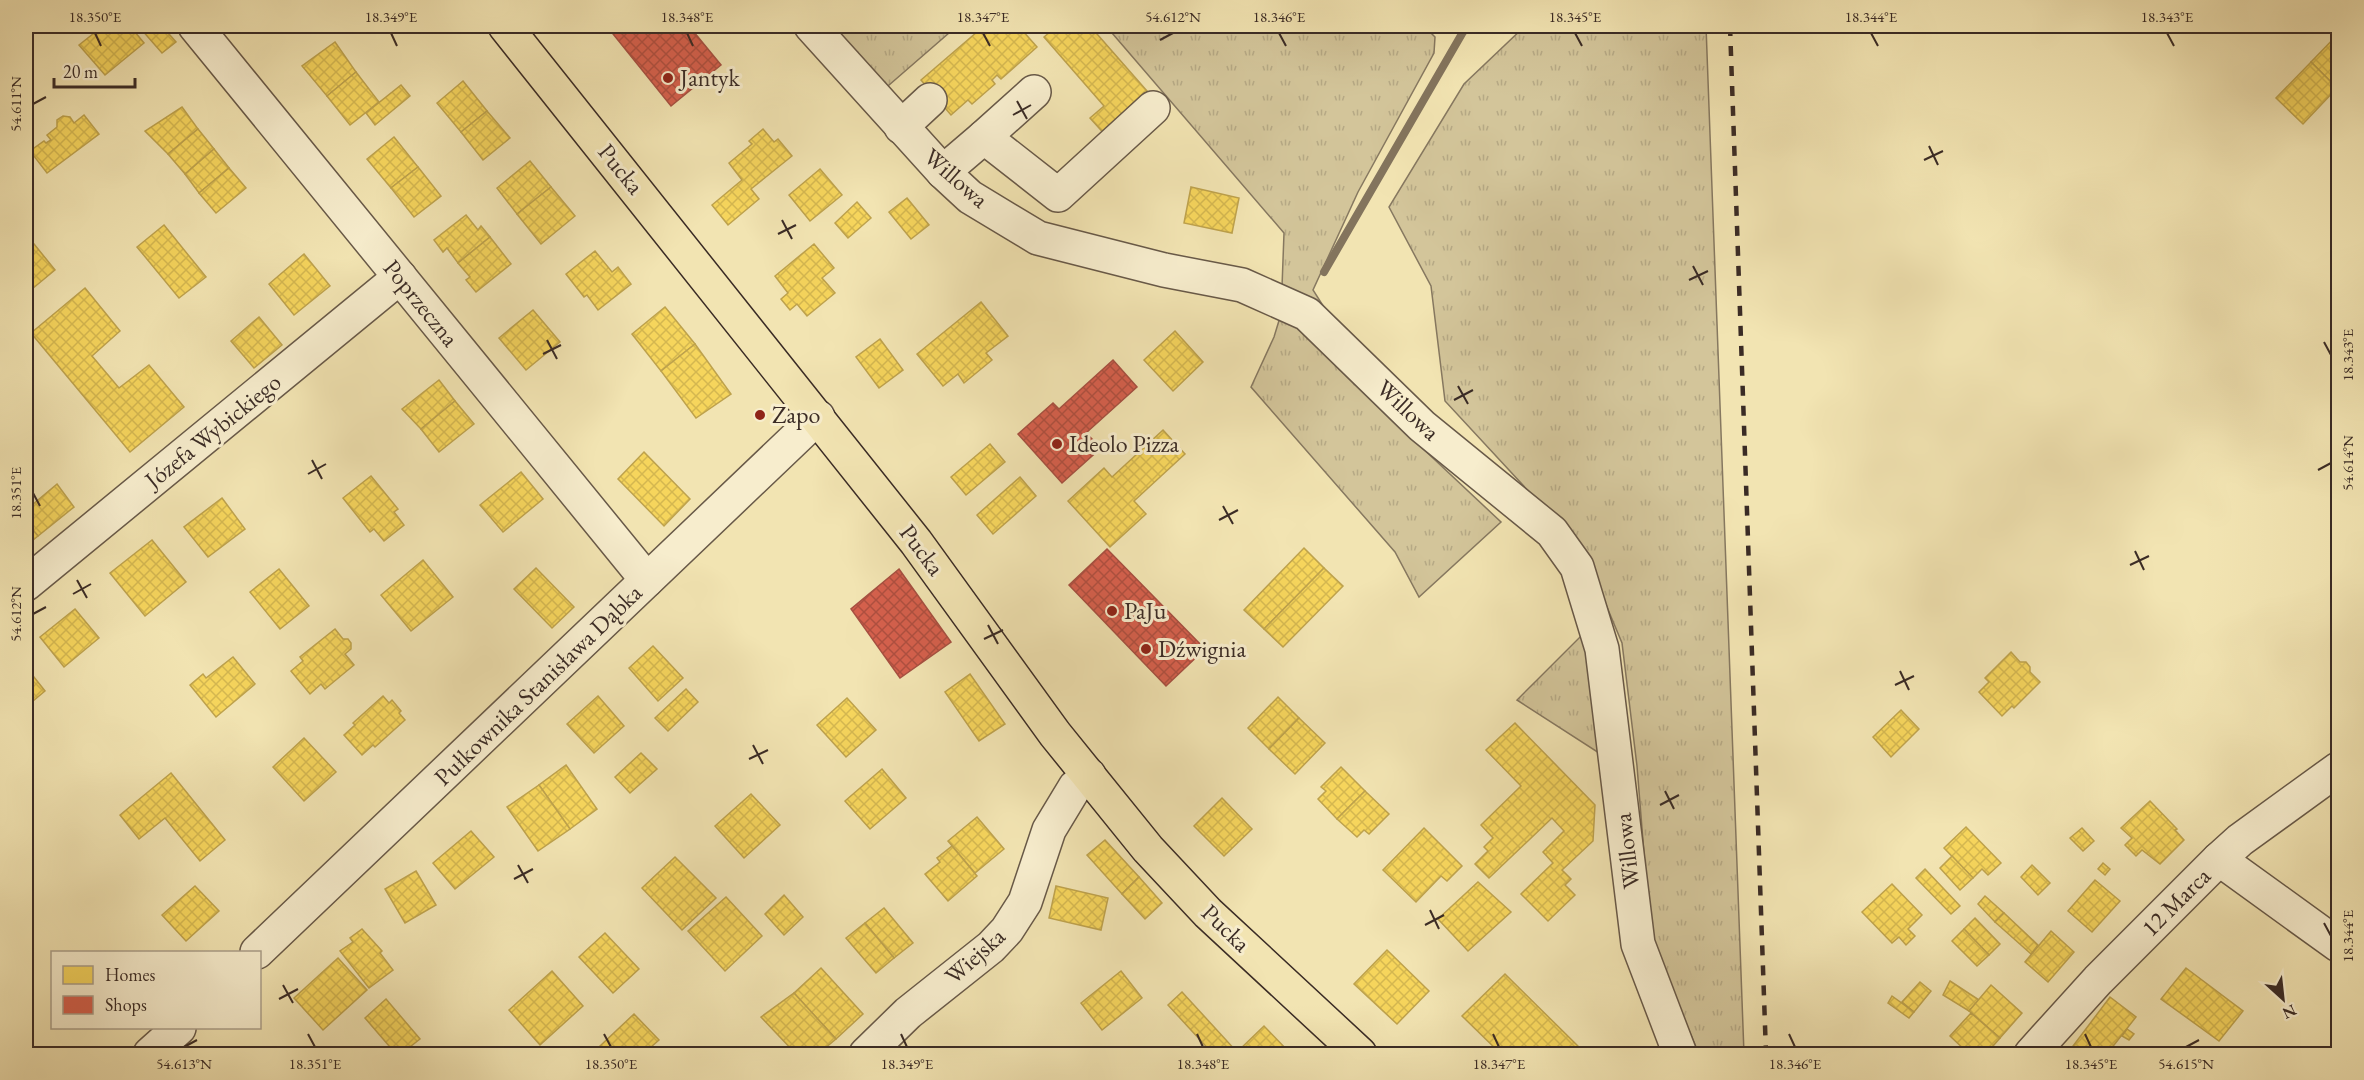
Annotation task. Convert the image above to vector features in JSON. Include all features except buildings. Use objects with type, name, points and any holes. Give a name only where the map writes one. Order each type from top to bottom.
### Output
[{"type":"main road","name":"Pucka","points":[[505,26],[916,542],[1055,734],[1149,849],[1208,913],[1360,1054]]},
{"type":"street","name":"Poprzeczna","points":[[195,26],[647,580]]},
{"type":"street","name":"Willowa","points":[[811,26],[901,127],[970,197],[1038,238],[1164,270],[1242,285],[1307,314],[1422,426],[1552,532],[1577,567],[1602,649],[1638,944],[1680,1054]]},
{"type":"street","points":[[943,172],[1034,92]]},
{"type":"street","points":[[901,127],[930,100]]},
{"type":"street","points":[[984,137],[1058,195],[1153,108]]},
{"type":"street","name":"Józefa Wybickiego","points":[[26,584],[400,277]]},
{"type":"street","name":"Pułkownika Stanisława Dąbka","points":[[258,951],[818,417]]},
{"type":"street","name":"12 Marca","points":[[2031,1054],[2098,980],[2219,859],[2240,840],[2338,769]]},
{"type":"street","name":"Wiejska","points":[[866,1054],[908,1013],[991,947],[1007,930],[1024,902],[1049,830],[1075,788],[1089,775]]},
{"type":"street","points":[[2219,859],[2338,945]]},
{"type":"street","points":[[150,1054],[178,1029]]},
{"type":"green space","points":[[822,26],[957,26],[881,92]]},
{"type":"green space","points":[[1106,26],[1424,26],[1435,37],[1434,53],[1358,192],[1313,290],[1400,427],[1501,522],[1419,597],[1395,552],[1251,387],[1274,337],[1281,314],[1284,233]]},
{"type":"green space","points":[[1525,26],[1706,26],[1744,1054],[1699,1054],[1651,941],[1637,766],[1622,643],[1583,550],[1445,401],[1431,286],[1389,207],[1464,84]]},
{"type":"green space","points":[[1584,633],[1599,753],[1517,700]]},
{"type":"waterway","points":[[1324,272],[1463,32],[1470,26]]},
{"type":"railway","points":[[1730,26],[1766,1054]]},
{"type":"place","name":"Jantyk","points":[[668,78]]},
{"type":"place","name":"Zapo","points":[[760,415]]},
{"type":"place","name":"Ideolo Pizza","points":[[1057,444]]},
{"type":"place","name":"PaJu","points":[[1112,611]]},
{"type":"place","name":"Dźwignia","points":[[1146,649]]}]
